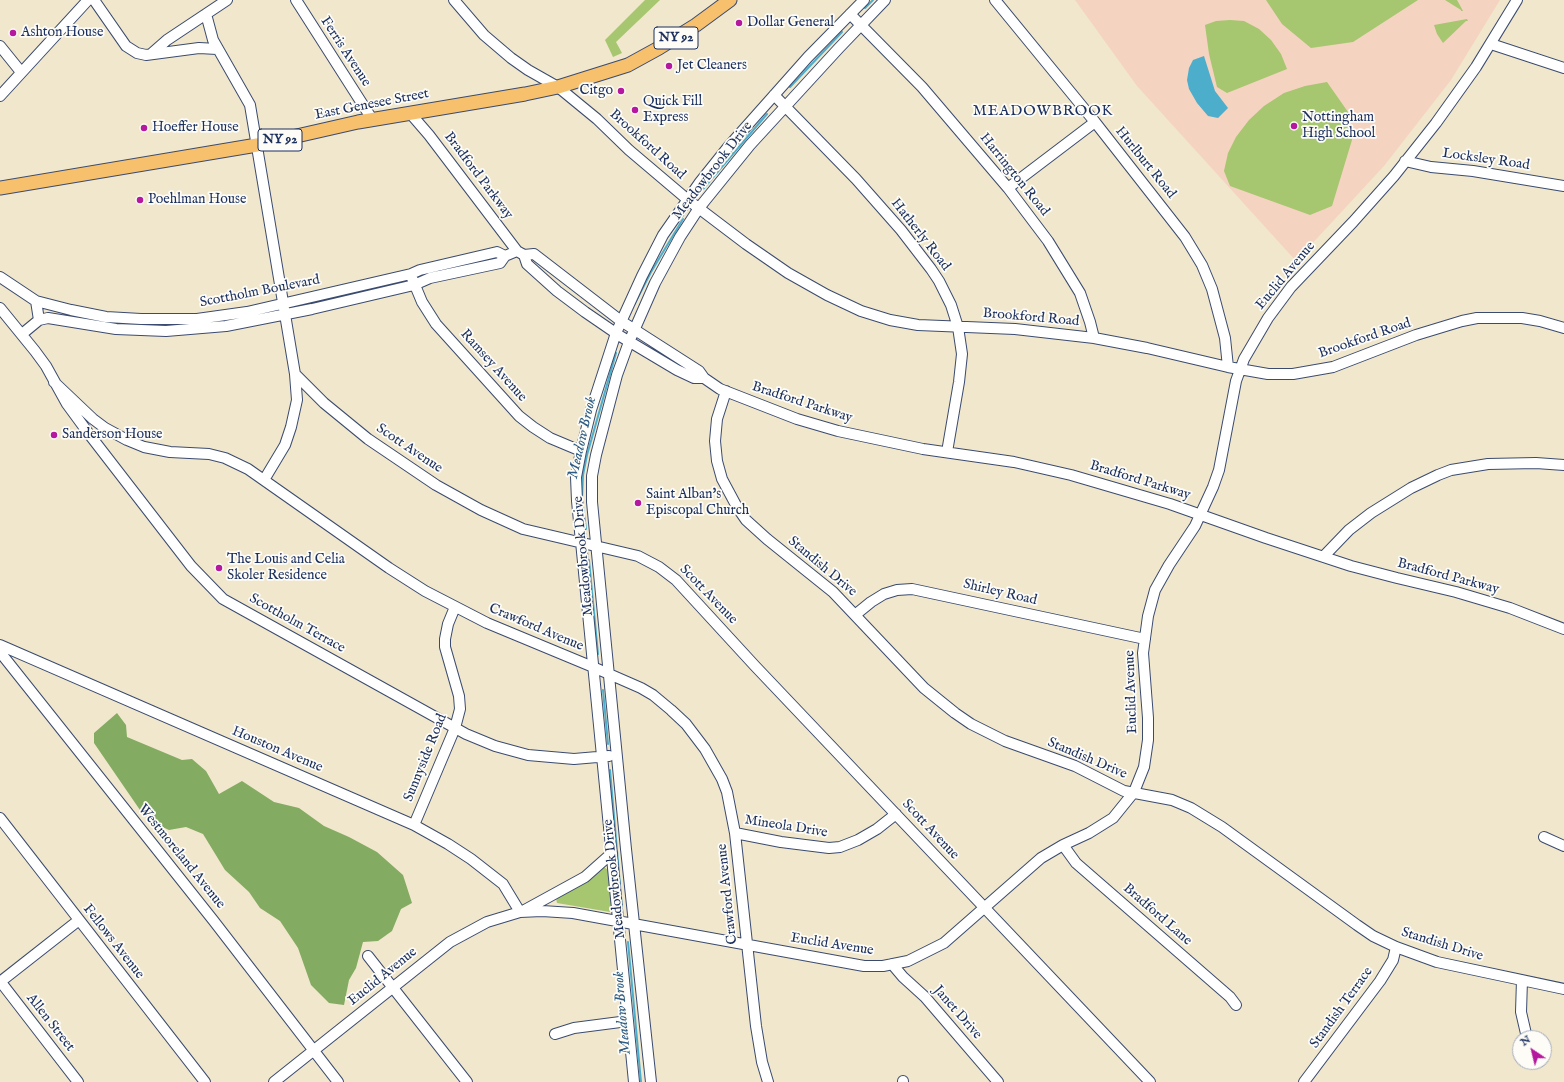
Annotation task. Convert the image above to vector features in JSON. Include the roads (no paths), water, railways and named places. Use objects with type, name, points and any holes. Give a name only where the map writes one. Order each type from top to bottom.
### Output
[{"type":"main road","name":"East Genesee Street","points":[[0,188],[257,145],[372,119],[526,94],[558,87],[628,65],[696,26],[730,0]]},
{"type":"street","points":[[0,96],[88,0]]},
{"type":"street","points":[[94,0],[129,50],[137,54],[151,54],[199,48],[218,49]]},
{"type":"street","points":[[151,54],[167,40],[227,0]]},
{"type":"street","name":"Ferris Avenue","points":[[296,0],[372,119]]},
{"type":"street","name":"Brookford Road","points":[[454,0],[484,35],[511,58],[528,70],[558,87],[597,119],[629,150],[688,200],[746,244],[788,273],[827,295],[854,308],[890,320],[918,325],[1015,329],[1094,338],[1147,348],[1240,370],[1268,374],[1293,374],[1320,370],[1416,335],[1477,318],[1522,318],[1540,321],[1564,328]]},
{"type":"street","name":"Meadowbrook Drive","points":[[634,1082],[577,501],[576,477],[581,451],[591,410],[616,333],[642,276],[663,235],[728,147],[808,57],[864,0]]},
{"type":"street","name":"Meadowbrook Drive","points":[[651,1082],[592,502],[592,476],[596,455],[617,375],[629,342],[655,283],[680,237],[699,208],[750,145],[885,0]]},
{"type":"street","name":"Hurlburt Road","points":[[995,0],[1095,122],[1185,237],[1202,265],[1212,289],[1225,338],[1228,367]]},
{"type":"street","name":"Euclid Avenue","points":[[520,912],[542,911],[573,913],[864,966],[883,966],[914,959],[944,943],[1041,858],[1063,845],[1089,833],[1113,818],[1134,792],[1144,766],[1148,740],[1148,718],[1143,653],[1148,616],[1156,590],[1169,565],[1200,516],[1213,487],[1219,470],[1236,381],[1244,359],[1268,318],[1291,287],[1353,222],[1440,117],[1491,44],[1517,0]]},
{"type":"street","points":[[206,14],[210,31],[218,49],[248,100],[257,145],[295,374],[297,400],[291,427],[284,445],[264,480]]},
{"type":"street","name":"Harrington Road","points":[[850,14],[922,87],[1008,188],[1048,240],[1080,293],[1094,338]]},
{"type":"street","points":[[1491,44],[1544,60],[1564,68]]},
{"type":"street","points":[[0,46],[21,72]]},
{"type":"street","name":"Hatherly Road","points":[[774,95],[856,179],[905,236],[939,281],[951,305],[958,327],[962,354],[959,382],[947,452]]},
{"type":"street","name":"Bradford Parkway","points":[[410,113],[430,135],[527,264],[557,291],[629,342],[677,370],[694,378],[704,378]]},
{"type":"street","points":[[1008,188],[1095,122]]},
{"type":"street","name":"Locksley Road","points":[[1405,161],[1431,167],[1473,171],[1564,186]]},
{"type":"street","name":"Scottholm Boulevard","points":[[39,320],[48,318],[116,329],[166,331],[226,326],[411,274],[420,270],[497,252],[505,256],[520,253]]},
{"type":"street","name":"Bradford Parkway","points":[[520,253],[534,254],[621,321],[700,371],[704,378],[726,391],[797,419],[838,431],[923,449],[1014,462],[1071,475],[1170,504],[1200,516],[1359,568],[1456,592],[1510,608],[1564,629]]},
{"type":"street","name":"Scottholm Boulevard","points":[[0,277],[36,301],[52,306],[106,317],[166,320],[197,319],[284,309],[414,285],[430,278],[500,263],[505,256]]},
{"type":"street","name":"Ramsey Avenue","points":[[411,274],[414,285],[422,302],[436,324],[519,416],[550,438],[581,451]]},
{"type":"street","points":[[0,308],[22,334],[39,320],[36,301]]},
{"type":"street","name":"Scottholm Terrace","points":[[22,334],[46,366],[67,404],[89,434],[191,566],[223,599],[455,728],[495,746],[528,755],[574,758],[617,756]]},
{"type":"street","name":"Scott Avenue","points":[[295,374],[324,403],[368,439],[436,485],[481,510],[523,529],[638,556],[659,567],[676,580],[984,908],[1150,1082]]},
{"type":"street","name":"Crawford Avenue","points":[[54,382],[105,428],[127,440],[144,447],[170,452],[209,454],[225,458],[264,480],[425,592],[494,626],[593,666],[653,695],[672,710],[686,724],[705,749],[722,779],[727,792],[735,833],[756,1026],[762,1062],[768,1082]]},
{"type":"street","name":"Standish Drive","points":[[726,391],[718,419],[715,450],[722,479],[746,520],[767,539],[833,592],[924,688],[954,713],[971,724],[1006,741],[1075,766],[1124,791],[1172,800],[1191,808],[1222,827],[1356,925],[1373,936],[1396,947],[1437,962],[1564,989]]},
{"type":"street","points":[[1324,556],[1349,530],[1371,513],[1411,488],[1438,475],[1458,469],[1488,464],[1536,463],[1564,465]]},
{"type":"street","name":"Shirley Road","points":[[855,615],[884,594],[897,590],[912,589],[1145,639]]},
{"type":"street","name":"Sunnyside Road","points":[[414,825],[455,728],[460,709],[459,696],[445,647],[448,624],[455,607]]},
{"type":"street","name":"Houston Avenue","points":[[0,646],[414,825],[471,859],[503,884],[520,912]]},
{"type":"street","name":"Westmoreland Avenue","points":[[0,652],[213,920],[338,1082]]},
{"type":"street","name":"Mineola Drive","points":[[735,833],[781,842],[829,848],[840,847],[858,840],[896,814]]},
{"type":"street","name":"Fellows Avenue","points":[[0,818],[205,1082]]},
{"type":"street","points":[[1544,837],[1564,846]]},
{"type":"street","name":"Bradford Lane","points":[[1063,845],[1076,863],[1230,997],[1236,1005]]},
{"type":"street","name":"Euclid Avenue","points":[[274,1082],[461,934],[487,922],[520,912],[585,877],[612,853]]},
{"type":"street","points":[[0,982],[79,920]]},
{"type":"street","name":"Standish Terrace","points":[[1304,1082],[1380,981],[1392,960],[1396,947]]},
{"type":"street","points":[[368,956],[467,1082]]},
{"type":"street","name":"Janet Drive","points":[[892,964],[903,977],[925,997],[998,1082]]},
{"type":"street","points":[[1522,980],[1521,1012],[1525,1030]]},
{"type":"street","name":"Allen Street","points":[[0,982],[78,1082]]},
{"type":"street","points":[[555,1034],[574,1028],[628,1022]]},
{"type":"water","points":[[1204,56],[1215,91],[1228,108],[1218,118],[1208,116],[1197,103],[1189,89],[1187,80],[1189,68],[1193,60]]},
{"type":"waterway","name":"Meadow Brook","points":[[865,8],[873,0]]},
{"type":"waterway","name":"Meadow Brook","points":[[790,87],[842,32]]},
{"type":"waterway","name":"Meadow Brook","points":[[703,189],[767,114]]},
{"type":"waterway","name":"Meadow Brook","points":[[634,305],[651,272],[683,219]]},
{"type":"waterway","name":"Meadow Brook","points":[[586,529],[582,499],[583,475],[587,455],[616,353]]},
{"type":"waterway","name":"Meadow Brook","points":[[589,560],[598,654]]},
{"type":"waterway","name":"Meadow Brook","points":[[603,690],[608,744]]},
{"type":"waterway","name":"Meadow Brook","points":[[610,770],[622,908]]},
{"type":"waterway","name":"Meadow Brook","points":[[628,942],[641,1082]]},
{"type":"place","name":"Dollar General","points":[[739,23]]},
{"type":"place","name":"Ashton House","points":[[13,33]]},
{"type":"place","name":"Jet Cleaners","points":[[669,66]]},
{"type":"place","name":"Citgo","points":[[621,91]]},
{"type":"place","name":"Quick Fill Express","points":[[635,110]]},
{"type":"place","name":"Nottingham High School","points":[[1294,126]]},
{"type":"place","name":"Hoeffer House","points":[[144,128]]},
{"type":"place","name":"Poehlman House","points":[[140,200]]},
{"type":"place","name":"Sanderson House","points":[[54,435]]},
{"type":"place","name":"Saint Alban's Episcopal Church","points":[[638,503]]},
{"type":"place","name":"The Louis and Celia Skoler Residence","points":[[219,568]]},
{"type":"district","name":"MEADOWBROOK","points":[[1043,112]]}]
